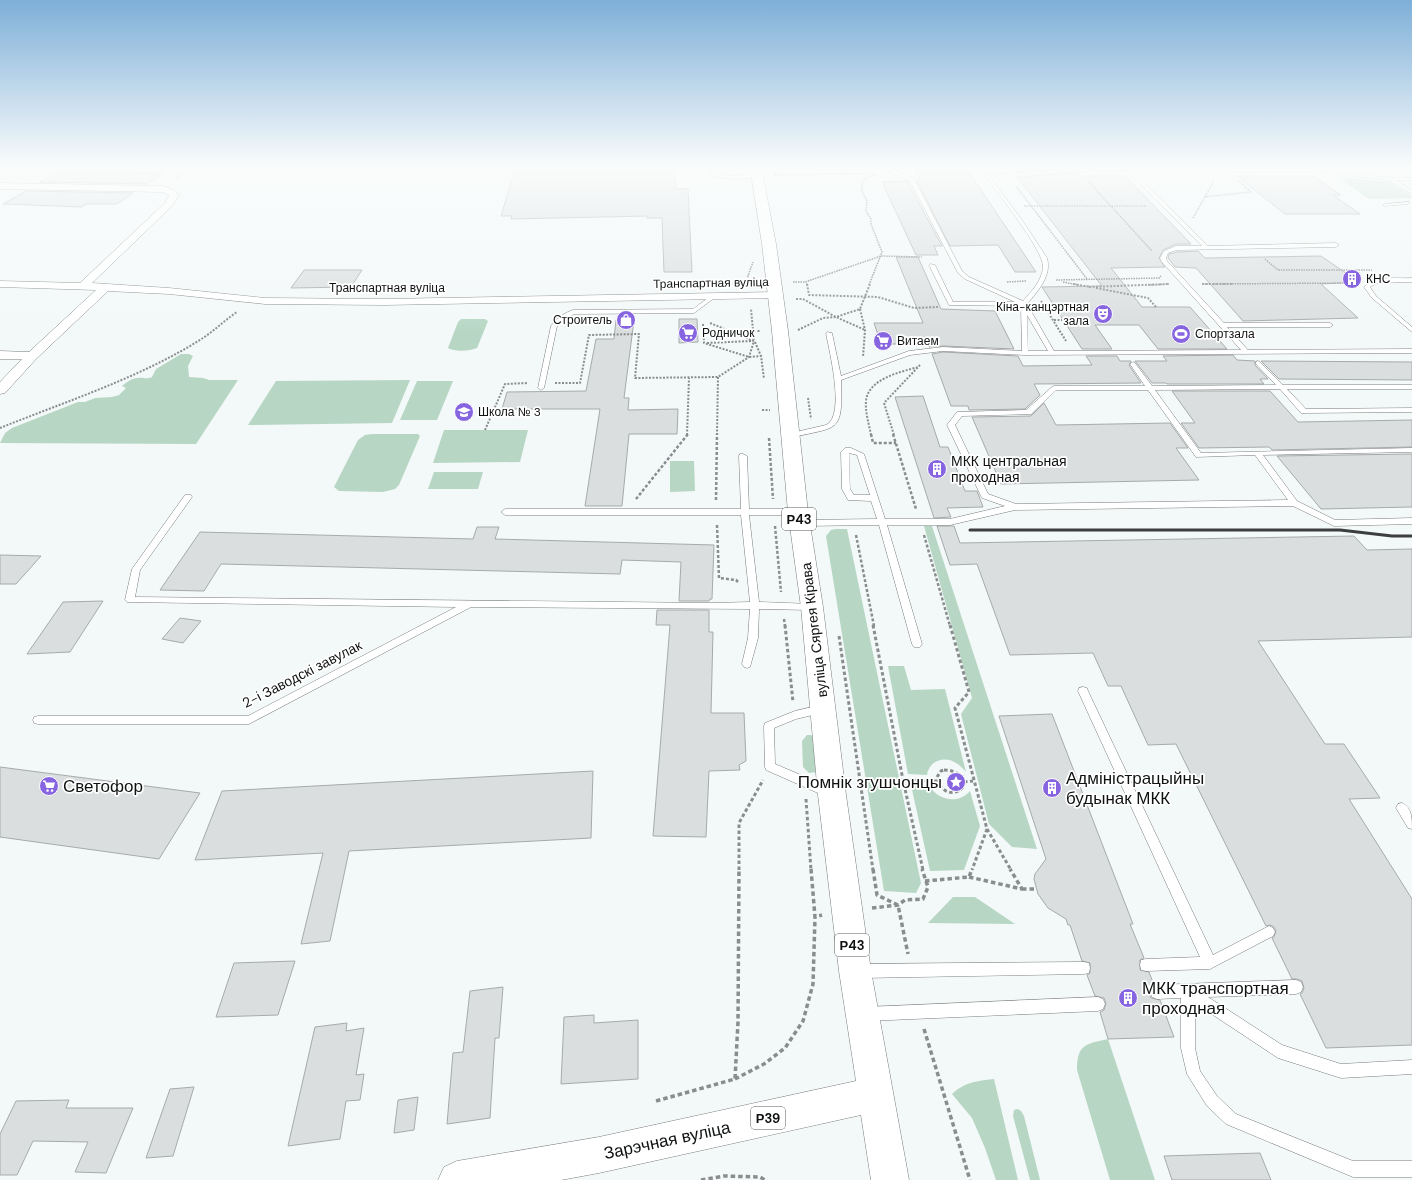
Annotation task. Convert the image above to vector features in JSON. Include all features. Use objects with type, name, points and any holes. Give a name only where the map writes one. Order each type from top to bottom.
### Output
[{"type":"main road","name":"вуліца Сяргея Кірава","points":[[766,221],[780,331],[799,517],[812,607],[832,795],[861,1014],[890,1180]]},
{"type":"main road","name":"вуліца Сяргея Кірава","points":[[875,1094],[877,1180]]},
{"type":"main road","name":"Зарэчная вуліца","points":[[457,1180],[599,1155],[875,1094]]},
{"type":"street","points":[[83,286],[151,221]]},
{"type":"street","name":"Транспартная вуліца","points":[[0,284],[83,286],[169,291],[265,301],[384,302],[775,295]]},
{"type":"street","points":[[0,390],[32,356],[106,287]]},
{"type":"street","points":[[0,355],[32,356]]},
{"type":"lane","points":[[933,221],[960,272],[977,282],[1024,304],[1052,353]]},
{"type":"lane","points":[[1020,221],[1045,259],[1045,273],[1024,304],[1025,353]]},
{"type":"lane","points":[[1179,221],[1206,247]]},
{"type":"lane","points":[[1246,351],[1164,262],[1164,255],[1169,250],[1176,248],[1336,246]]},
{"type":"lane","points":[[932,265],[951,304],[1024,304]]},
{"type":"lane","points":[[1412,280],[1377,281],[1367,287],[1374,297],[1412,330]]},
{"type":"lane","points":[[541,386],[554,326],[558,320],[566,315],[573,312],[694,311],[714,296]]},
{"type":"lane","points":[[1222,325],[1330,325]]},
{"type":"lane","points":[[790,436],[832,425],[837,417],[838,380],[829,333]]},
{"type":"lane","points":[[838,380],[909,352],[943,349],[1025,353],[1412,351]]},
{"type":"lane","points":[[1258,363],[1304,411],[1412,410]]},
{"type":"lane","points":[[1133,364],[1199,455],[1257,452],[1412,450]]},
{"type":"lane","points":[[1015,507],[985,496],[951,426],[960,414],[1028,412],[1054,388],[1412,387]]},
{"type":"lane","points":[[875,498],[851,498],[846,489],[845,452],[848,450],[860,454],[875,498],[883,522],[917,644]]},
{"type":"lane","points":[[1257,452],[1294,503]]},
{"type":"lane","points":[[743,456],[745,512],[755,605],[753,638],[747,664]]},
{"type":"lane","points":[[188,497],[136,569],[130,600],[713,606],[755,605],[812,607]]},
{"type":"lane","points":[[505,512],[745,512],[853,522],[950,522],[1015,507],[1294,503],[1334,523],[1412,520]]},
{"type":"lane","name":"2-і Заводскі завулак","points":[[38,720],[249,720],[471,603]]},
{"type":"lane","points":[[1084,691],[1210,963]]},
{"type":"lane","points":[[823,708],[795,715],[769,726],[770,767],[804,781],[832,795]]},
{"type":"lane","points":[[1402,808],[1412,824]]},
{"type":"lane","points":[[1146,965],[1210,963],[1269,932]]},
{"type":"lane","points":[[855,971],[1084,968]]},
{"type":"lane","points":[[1157,992],[1296,987]]},
{"type":"lane","points":[[1188,991],[1278,1051],[1341,1071],[1412,1067]]},
{"type":"lane","points":[[1188,991],[1188,1048],[1194,1074],[1212,1101],[1231,1119],[1353,1169],[1412,1169]]},
{"type":"lane","points":[[861,1014],[1098,1004]]},
{"type":"path","points":[[862,370],[865,330],[860,309],[882,252],[871,221]]},
{"type":"path","points":[[1043,221],[1087,280]]},
{"type":"path","points":[[977,282],[1160,278],[1164,262],[1126,221]]},
{"type":"path","points":[[1187,229],[1191,221]]},
{"type":"path","points":[[791,276],[793,282],[806,281],[881,256],[952,257]]},
{"type":"path","points":[[1263,257],[1278,270],[1372,270]]},
{"type":"path","points":[[485,430],[504,384],[541,386],[580,383],[589,335],[639,334],[635,378],[718,378],[749,357],[754,341],[748,276]]},
{"type":"path","points":[[1051,280],[1040,300],[1074,353]]},
{"type":"path","points":[[1056,280],[1148,298],[1156,307]]},
{"type":"path","points":[[806,281],[810,298],[806,300]]},
{"type":"path","points":[[1090,287],[1185,284],[1346,283],[1369,285]]},
{"type":"path","points":[[809,295],[878,297],[914,308],[942,307]]},
{"type":"path","points":[[797,306],[796,299],[806,300],[836,317],[865,330]]},
{"type":"path","points":[[0,428],[129,376],[213,332],[236,312],[255,308],[265,301]]},
{"type":"path","points":[[797,330],[823,318],[836,317],[860,309]]},
{"type":"path","points":[[1053,320],[1063,320]]},
{"type":"path","points":[[710,323],[754,341]]},
{"type":"path","points":[[703,324],[704,343]]},
{"type":"path","points":[[796,326],[798,338]]},
{"type":"path","points":[[704,343],[754,341]]},
{"type":"path","points":[[704,343],[749,357],[761,356]]},
{"type":"path","points":[[943,349],[937,358],[925,360],[918,366],[884,403],[969,692],[955,708],[973,782],[987,829],[1022,889]]},
{"type":"path","points":[[896,443],[873,443],[866,399],[870,390],[882,379],[918,366]]},
{"type":"path","points":[[626,512],[688,434],[689,378]]},
{"type":"path","points":[[718,378],[716,512],[719,578],[736,580],[755,605]]},
{"type":"path","points":[[807,390],[814,430]]},
{"type":"path","points":[[853,522],[903,780],[925,881],[928,887],[923,899],[905,900]]},
{"type":"path","points":[[838,630],[877,895],[898,905],[912,971]]},
{"type":"path","points":[[948,769],[960,774],[964,782],[962,789],[955,793],[946,791],[937,781],[937,777],[941,771],[948,769]]},
{"type":"path","points":[[735,1079],[738,1022],[739,823],[763,779]]},
{"type":"path","points":[[903,780],[937,781]]},
{"type":"path","points":[[964,782],[973,782]]},
{"type":"path","points":[[969,877],[987,829]]},
{"type":"path","points":[[925,881],[969,877],[1022,889],[1036,889]]},
{"type":"path","points":[[656,1101],[735,1079],[764,1064],[785,1048],[803,1021],[813,984],[815,917]]},
{"type":"path","points":[[918,1011],[970,1180]]},
{"type":"path","points":[[701,1180],[724,1176],[760,1177],[765,1180]]},
{"type":"green space","points":[[461,319],[485,319],[488,321],[477,348],[462,351],[448,348],[458,322]]},
{"type":"green space","points":[[181,354],[189,354],[193,356],[188,366],[189,377],[209,380],[238,380],[196,444],[0,443],[5,433],[12,428],[78,402],[119,395],[126,388],[122,386],[132,379],[152,377],[156,369]]},
{"type":"green space","points":[[410,380],[392,423],[248,425],[276,381]]},
{"type":"green space","points":[[417,381],[453,381],[437,420],[400,420]]},
{"type":"green space","points":[[444,430],[528,430],[520,462],[433,463]]},
{"type":"green space","points":[[418,434],[420,436],[399,485],[395,489],[383,492],[339,491],[334,487],[358,440],[365,435]]},
{"type":"green space","points":[[670,461],[694,461],[695,491],[670,492]]},
{"type":"green space","points":[[434,472],[483,472],[478,489],[428,489]]},
{"type":"green space","points":[[924,526],[932,526],[1037,849],[1012,847],[989,824],[961,714],[972,698]]},
{"type":"green space","points":[[847,529],[921,883],[916,893],[884,891],[826,536],[831,530]]},
{"type":"green space","points":[[888,666],[904,666],[911,690],[945,689],[966,772],[956,763],[942,760],[931,766],[927,775],[908,774]]},
{"type":"green space","points":[[807,735],[811,735],[815,738],[817,772],[809,773],[803,767],[802,741]]},
{"type":"green space","points":[[911,785],[929,785],[937,794],[948,799],[960,798],[970,791],[980,826],[964,870],[930,871]]},
{"type":"green space","points":[[953,897],[975,897],[1015,924],[928,923]]},
{"type":"green space","points":[[1108,1039],[1155,1180],[1110,1180],[1077,1070],[1077,1061],[1081,1050],[1084,1047],[1094,1042]]},
{"type":"green space","points":[[994,1079],[1018,1180],[996,1180],[985,1148],[972,1118],[952,1094],[962,1087],[977,1081]]},
{"type":"green space","points":[[1018,1109],[1024,1116],[1040,1180],[1030,1180],[1013,1116],[1014,1110]]},
{"type":"building","points":[[662,221],[690,221],[692,272],[664,272]]},
{"type":"building","points":[[900,221],[929,221],[942,246],[934,246],[938,255],[916,255]]},
{"type":"building","points":[[937,221],[1002,221],[1036,272],[1015,272],[998,245],[950,246]]},
{"type":"building","points":[[1051,221],[1169,221],[1191,244],[1176,244],[1163,250],[1159,258],[1165,267],[1111,268],[1142,307],[1190,307],[1227,349],[1158,349],[1139,325],[1095,325],[1112,349],[1082,349],[1042,287],[1102,286]]},
{"type":"building","points":[[1198,251],[1205,258],[1321,256],[1359,282],[1321,284],[1358,318],[1243,321],[1196,268],[1175,267],[1168,258],[1169,254],[1177,252]]},
{"type":"building","points":[[896,257],[918,257],[941,309],[995,311],[1014,349],[943,346],[929,347],[928,344],[881,344],[874,323],[923,323]]},
{"type":"building","points":[[304,270],[362,270],[351,287],[291,288]]},
{"type":"building","name":"Родничок","points":[[679,319],[697,319],[698,342],[679,343]]},
{"type":"building","points":[[616,320],[634,320],[624,398],[629,398],[628,410],[678,409],[677,434],[629,434],[622,506],[585,506],[600,409],[502,409],[507,392],[586,391],[596,339],[614,339]]},
{"type":"building","points":[[943,352],[1018,356],[1023,366],[1092,365],[1086,356],[1117,356],[1120,361],[1131,361],[1129,365],[1141,383],[1034,384],[1040,395],[1025,409],[969,410],[968,406],[951,406],[932,354]]},
{"type":"building","points":[[1233,355],[1237,360],[1255,361],[1255,365],[1268,379],[1260,379],[1264,384],[1152,383],[1135,361],[1167,361],[1163,356]]},
{"type":"building","points":[[1261,361],[1412,362],[1412,380],[1279,379]]},
{"type":"building","points":[[1172,391],[1270,391],[1298,422],[1412,420],[1412,447],[1272,450],[1269,447],[1199,448],[1181,423],[1195,423]]},
{"type":"building","name":"МКК центральная проходная","points":[[923,396],[940,447],[948,447],[965,491],[977,491],[983,507],[947,508],[951,517],[934,518],[895,397]]},
{"type":"building","points":[[1044,403],[1056,425],[1170,423],[1188,448],[1176,448],[1199,480],[1001,484],[972,417],[1031,416]]},
{"type":"building","points":[[1412,454],[1412,507],[1321,509],[1277,456]]},
{"type":"building","points":[[937,526],[954,526],[960,543],[1354,536],[1367,550],[1412,549],[1412,637],[1258,641],[1325,744],[1344,744],[1380,798],[1349,799],[1412,899],[1412,1045],[1326,1048],[1300,994],[1304,988],[1302,981],[1292,979],[1272,938],[1274,937],[1276,931],[1274,927],[1270,925],[1266,926],[1176,744],[1148,745],[1121,686],[1108,686],[1093,653],[1010,655],[977,564],[950,565]]},
{"type":"building","points":[[477,527],[499,527],[495,539],[714,545],[712,599],[709,601],[679,601],[681,562],[622,560],[620,574],[221,564],[204,591],[160,590],[200,532],[473,539]]},
{"type":"building","points":[[0,555],[41,556],[16,584],[0,584]]},
{"type":"building","points":[[103,601],[70,652],[27,654],[63,602]]},
{"type":"building","points":[[657,610],[709,610],[709,632],[713,632],[711,713],[744,713],[746,761],[739,765],[740,770],[709,771],[706,837],[653,836],[670,625],[656,625]]},
{"type":"building","points":[[180,618],[201,621],[183,643],[162,639]]},
{"type":"building","name":"Адміністрацыйны будынак МКК","points":[[1052,714],[1133,924],[1130,924],[1144,958],[1140,960],[1140,970],[1149,972],[1154,985],[1151,986],[1149,993],[1151,998],[1160,1000],[1174,1037],[1108,1039],[1100,1012],[1104,1010],[1106,1003],[1104,998],[1095,996],[1087,975],[1090,973],[1090,963],[1082,961],[1070,925],[1068,925],[1066,919],[1048,908],[1038,894],[1034,879],[1035,874],[1046,859],[999,716]]},
{"type":"building","points":[[0,767],[200,793],[159,859],[0,837]]},
{"type":"building","points":[[593,771],[591,838],[349,851],[330,941],[301,944],[323,853],[195,860],[222,791]]},
{"type":"building","points":[[295,961],[278,1015],[216,1017],[234,963]]},
{"type":"building","points":[[503,987],[499,1038],[495,1038],[490,1118],[447,1124],[453,1053],[463,1052],[470,991]]},
{"type":"building","points":[[594,1015],[594,1023],[638,1020],[638,1079],[561,1084],[564,1017]]},
{"type":"building","points":[[347,1023],[346,1031],[364,1028],[356,1075],[364,1074],[360,1100],[346,1101],[340,1139],[288,1146],[315,1027]]},
{"type":"building","points":[[194,1087],[173,1156],[146,1158],[170,1089]]},
{"type":"building","points":[[418,1097],[414,1130],[394,1133],[398,1100]]},
{"type":"building","points":[[69,1100],[66,1108],[133,1108],[106,1173],[75,1172],[88,1142],[33,1141],[17,1175],[0,1175],[0,1134],[16,1101]]},
{"type":"building","points":[[1260,1153],[1271,1180],[1172,1180],[1164,1156]]},
{"type":"railway","points":[[970,530],[1340,530],[1392,536],[1412,536]]},
{"type":"place","name":"КНС","points":[[1352,279]]},
{"type":"place","name":"Кіна-канцэртная зала","points":[[1103,314]]},
{"type":"place","name":"Строитель","points":[[626,320]]},
{"type":"place","name":"Родничок","points":[[688,333]]},
{"type":"place","name":"Спортзала","points":[[1181,334]]},
{"type":"place","name":"Витаем","points":[[883,341]]},
{"type":"place","name":"Школа № 3","points":[[464,412]]},
{"type":"place","name":"МКК центральная проходная","points":[[937,469]]},
{"type":"place","name":"Помнік згушчонцы","points":[[956,782]]},
{"type":"place","name":"Светофор","points":[[49,786]]},
{"type":"place","name":"Адміністрацыйны будынак МКК","points":[[1052,788]]},
{"type":"place","name":"МКК транспортная проходная","points":[[1128,998]]}]
